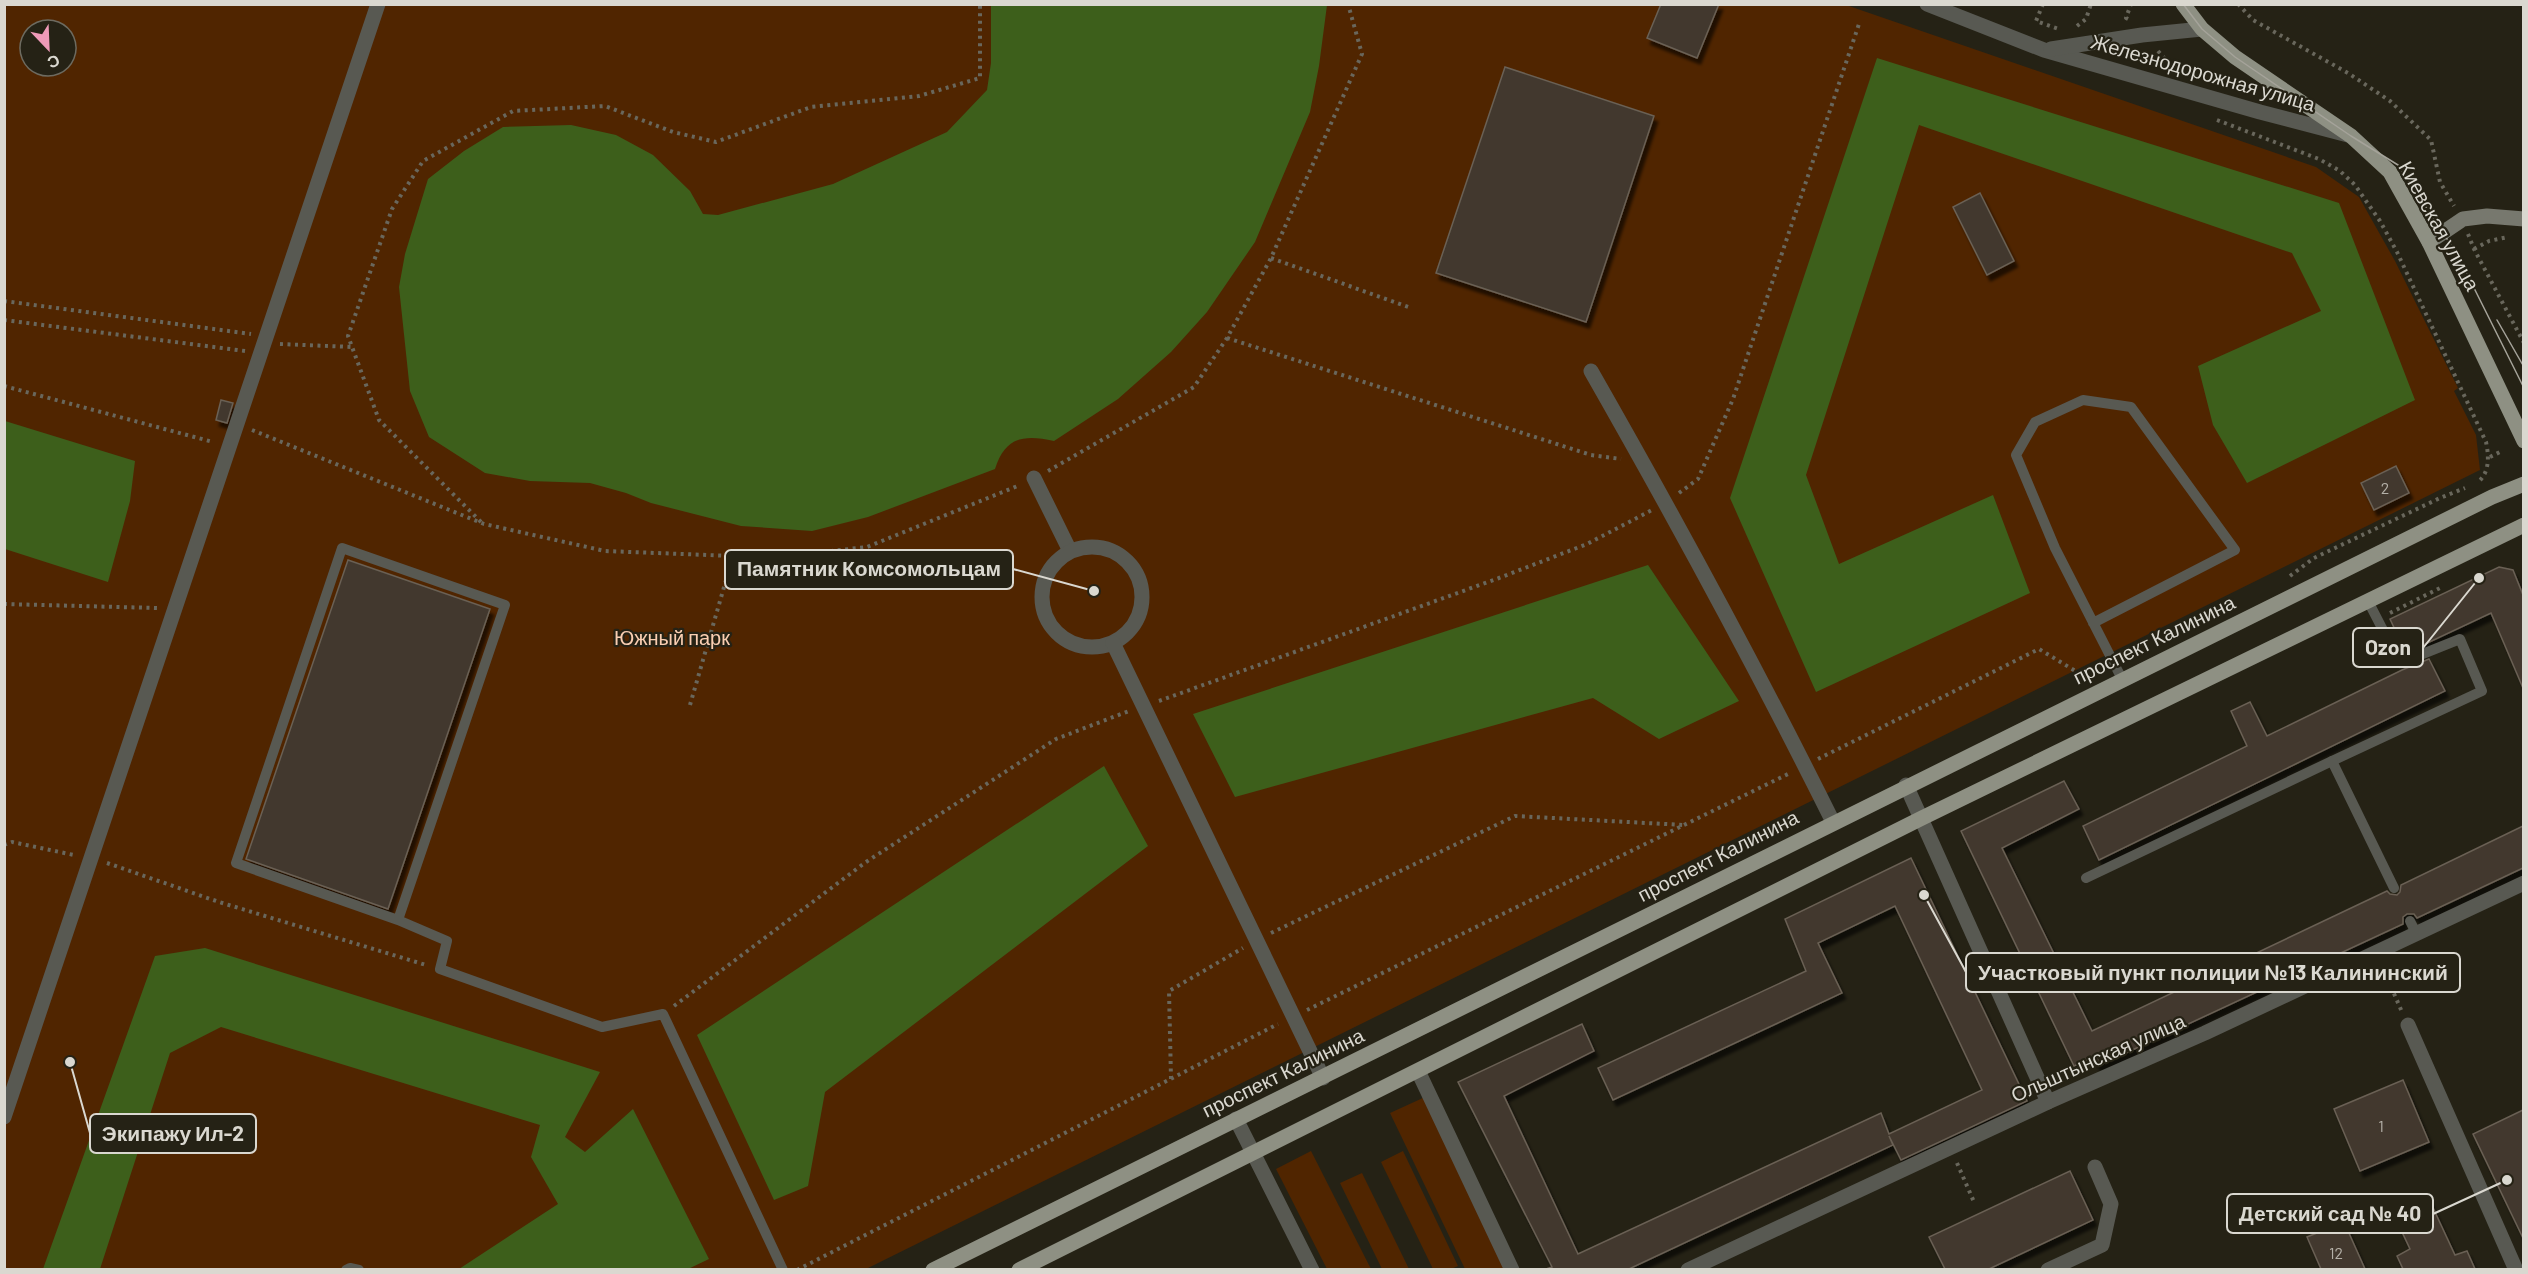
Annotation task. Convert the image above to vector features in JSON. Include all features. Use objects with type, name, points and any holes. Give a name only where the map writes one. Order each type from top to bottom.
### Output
[{"type":"main road","name":"Киевская улица","points":[[2183,4],[2202,29],[2235,57],[2351,136],[2390,172],[2429,242],[2523,441]]},
{"type":"main road","points":[[2429,242],[2463,219],[2487,216],[2523,219]]},
{"type":"main road","name":"проспект Калинина","points":[[933,1269],[1323,1078],[1906,785],[2492,497],[2523,484]]},
{"type":"main road","points":[[1019,1269],[1922,818],[2523,525]]},
{"type":"street","points":[[4,1117],[378,4]]},
{"type":"street","name":"Железнодорожная улица","points":[[1927,4],[2044,50],[2351,136]]},
{"type":"street","name":"Железнодорожная улица","points":[[2044,50],[2142,34],[2202,29]]},
{"type":"street","points":[[1592,371],[1677,521],[1791,734],[1833,822]]},
{"type":"street","points":[[1034,478],[1070,551]]},
{"type":"street","points":[[1083,547],[1109,549],[1121,556],[1137,576],[1142,601],[1139,614],[1124,636],[1113,642],[1092,647],[1071,643],[1059,636],[1043,612],[1041,598],[1043,583],[1049,570],[1058,559],[1070,551],[1083,547]]},
{"type":"street","points":[[1113,642],[1323,1078]]},
{"type":"street","points":[[1906,785],[2048,1102]]},
{"type":"street","name":"Ольштынская улица","points":[[1688,1269],[2048,1102],[2205,1033],[2375,952],[2413,927],[2523,883]]},
{"type":"street","points":[[2408,1025],[2516,1269]]},
{"type":"street","points":[[1418,1071],[1512,1269]]},
{"type":"street","points":[[1236,1119],[1312,1269]]},
{"type":"street","points":[[2048,1269],[2102,1245],[2112,1204],[2095,1167]]},
{"type":"lane","points":[[2093,624],[2235,550],[2131,407],[2083,400],[2035,422],[2016,455],[2055,548],[2093,624],[2122,679]]},
{"type":"lane","points":[[398,920],[505,605],[342,548],[236,863],[398,920],[447,941],[440,969],[602,1028],[663,1014],[783,1269]]},
{"type":"lane","points":[[2086,878],[2482,691],[2460,639],[2400,663],[2368,601]]},
{"type":"lane","points":[[2332,760],[2394,888]]},
{"type":"lane","points":[[346,1269],[359,1269]]},
{"type":"path","points":[[484,524],[379,420],[348,336],[392,209],[423,161],[513,111],[605,106],[673,132],[716,142],[811,107],[919,96],[980,78],[980,4]]},
{"type":"path","points":[[237,424],[484,524],[605,551],[787,556],[867,547],[1034,478],[1194,387],[1227,338],[1271,258],[1362,54],[1348,4]]},
{"type":"path","points":[[2043,4],[2036,21],[2068,32]]},
{"type":"path","points":[[2238,4],[2253,20],[2348,73],[2390,101],[2430,140],[2440,183],[2463,219],[2474,249],[2523,343]]},
{"type":"path","points":[[663,1014],[866,862],[1056,740],[1587,544],[1666,502],[1698,478],[1733,399],[1860,21]]},
{"type":"path","points":[[2209,117],[2319,159],[2340,171],[2355,185],[2380,221],[2397,252],[2476,418],[2490,457],[2482,478],[2475,485],[2440,498],[2314,558],[2281,582]]},
{"type":"path","points":[[2474,249],[2489,241],[2505,237],[2514,238]]},
{"type":"path","points":[[1271,258],[1411,308]]},
{"type":"path","points":[[4,301],[264,344]]},
{"type":"path","points":[[4,320],[264,344],[352,347]]},
{"type":"path","points":[[1227,338],[1591,456],[1643,461]]},
{"type":"path","points":[[4,387],[230,446]]},
{"type":"path","points":[[2490,457],[2500,452]]},
{"type":"path","points":[[690,705],[733,556]]},
{"type":"path","points":[[4,604],[157,608],[173,613]]},
{"type":"path","points":[[1820,758],[2039,650],[2087,678]]},
{"type":"path","points":[[1322,1003],[1790,773]]},
{"type":"path","points":[[1292,923],[1515,816],[1685,825]]},
{"type":"path","points":[[4,845],[12,842],[91,858],[219,902],[440,969]]},
{"type":"path","points":[[1171,1079],[1169,991],[1256,940]]},
{"type":"path","points":[[2375,952],[2408,1025]]},
{"type":"path","points":[[796,1269],[1259,1034]]},
{"type":"path","points":[[1950,1149],[1974,1202]]},
{"type":"green space","name":"Южный парк","points":[[5,5],[1846,5],[2316,167],[2359,197],[2395,261],[2458,388],[2454,391],[2476,435],[2480,470],[866,1269],[5,1270]]},
{"type":"green space","points":[[1425,1097],[1507,1269],[1465,1269],[1390,1113]]},
{"type":"green space","points":[[1311,1151],[1371,1269],[1327,1269],[1276,1169]]},
{"type":"green space","points":[[1403,1151],[1458,1266],[1451,1269],[1433,1269],[1381,1162]]},
{"type":"green space","points":[[1362,1173],[1409,1269],[1382,1269],[1340,1183]]},
{"type":"shaded area","points":[[991,5],[1327,5],[1310,112],[1255,242],[1207,312],[1171,352],[1118,399],[1054,441],[1034,438],[1017,440],[1004,450],[995,469],[868,517],[812,531],[741,526],[651,503],[590,483],[530,481],[485,473],[429,437],[410,391],[399,287],[405,254],[428,179],[464,151],[503,127],[571,125],[616,135],[653,155],[690,191],[703,214],[718,215],[833,184],[947,132],[987,90],[991,63]]},
{"type":"shaded area","points":[[1877,58],[2339,203],[2415,400],[2247,483],[2213,425],[2198,366],[2321,311],[2292,253],[1919,125],[1806,475],[1839,564],[1993,495],[2030,593],[1816,692],[1730,498]]},
{"type":"shaded area","points":[[5,421],[135,461],[130,501],[108,582],[5,549]]},
{"type":"shaded area","points":[[1648,565],[1739,701],[1659,739],[1593,698],[1235,797],[1193,714]]},
{"type":"shaded area","points":[[1104,766],[1148,846],[825,1092],[808,1186],[774,1200],[697,1035]]},
{"type":"shaded area","points":[[205,948],[600,1072],[565,1137],[585,1152],[633,1109],[709,1259],[686,1270],[459,1269],[558,1204],[531,1157],[540,1125],[221,1027],[170,1053],[100,1269],[43,1269],[155,956]]},
{"type":"building","points":[[1661,4],[1719,4],[1697,58],[1647,38]]},
{"type":"building","points":[[1505,67],[1654,116],[1586,322],[1436,273]]},
{"type":"building","points":[[1980,193],[2014,261],[1987,275],[1953,207]]},
{"type":"building","points":[[221,400],[233,403],[227,423],[216,420]]},
{"type":"building","points":[[2396,466],[2409,493],[2374,510],[2361,483]]},
{"type":"building","points":[[348,560],[490,609],[388,909],[246,859]]},
{"type":"building","points":[[2499,567],[2513,570],[2523,595],[2523,688],[2491,613],[2406,653],[2390,619]]},
{"type":"building","points":[[2429,659],[2445,691],[2099,860],[2083,826],[2247,746],[2231,711],[2250,702],[2267,736]]},
{"type":"building","points":[[2064,781],[2079,809],[2002,848],[2092,1031],[2387,891],[2397,895],[2401,885],[2523,826],[2523,868],[2417,918],[2414,914],[2407,914],[2403,917],[2403,924],[2098,1066],[2093,1057],[2074,1066],[1961,831]]},
{"type":"building","points":[[1911,858],[2027,1101],[1901,1160],[1889,1136],[1893,1145],[1629,1269],[1546,1269],[1552,1267],[1458,1082],[1582,1024],[1594,1051],[1504,1096],[1578,1254],[1881,1113],[1889,1134],[1982,1090],[1895,906],[1818,943],[1842,993],[1613,1100],[1598,1068],[1806,971],[1785,919]]},
{"type":"building","points":[[2403,1080],[2429,1142],[2360,1171],[2334,1109]]},
{"type":"building","points":[[2523,1110],[2523,1238],[2473,1134]]},
{"type":"building","points":[[2070,1171],[2093,1220],[1989,1269],[1945,1269],[1929,1237]]},
{"type":"building","points":[[2428,1197],[2455,1255],[2467,1251],[2475,1269],[2403,1269],[2397,1256],[2410,1249],[2394,1215]]},
{"type":"building","points":[[2344,1222],[2365,1269],[2321,1269],[2307,1237]]},
{"type":"tram line","points":[[2183,4],[2202,29],[2235,57],[2398,165],[2457,254],[2524,388]]},
{"type":"tram line","points":[[2497,320],[2524,367]]},
{"type":"place","name":"Ozon","points":[[2479,578]]},
{"type":"place","name":"Памятник Комсомольцам","points":[[1094,591]]},
{"type":"place","name":"Участковый пункт полиции №13 Калининский","points":[[1924,895]]},
{"type":"place","name":"Экипажу Ил-2","points":[[70,1062]]},
{"type":"place","name":"Детский сад № 40","points":[[2507,1180]]}]
